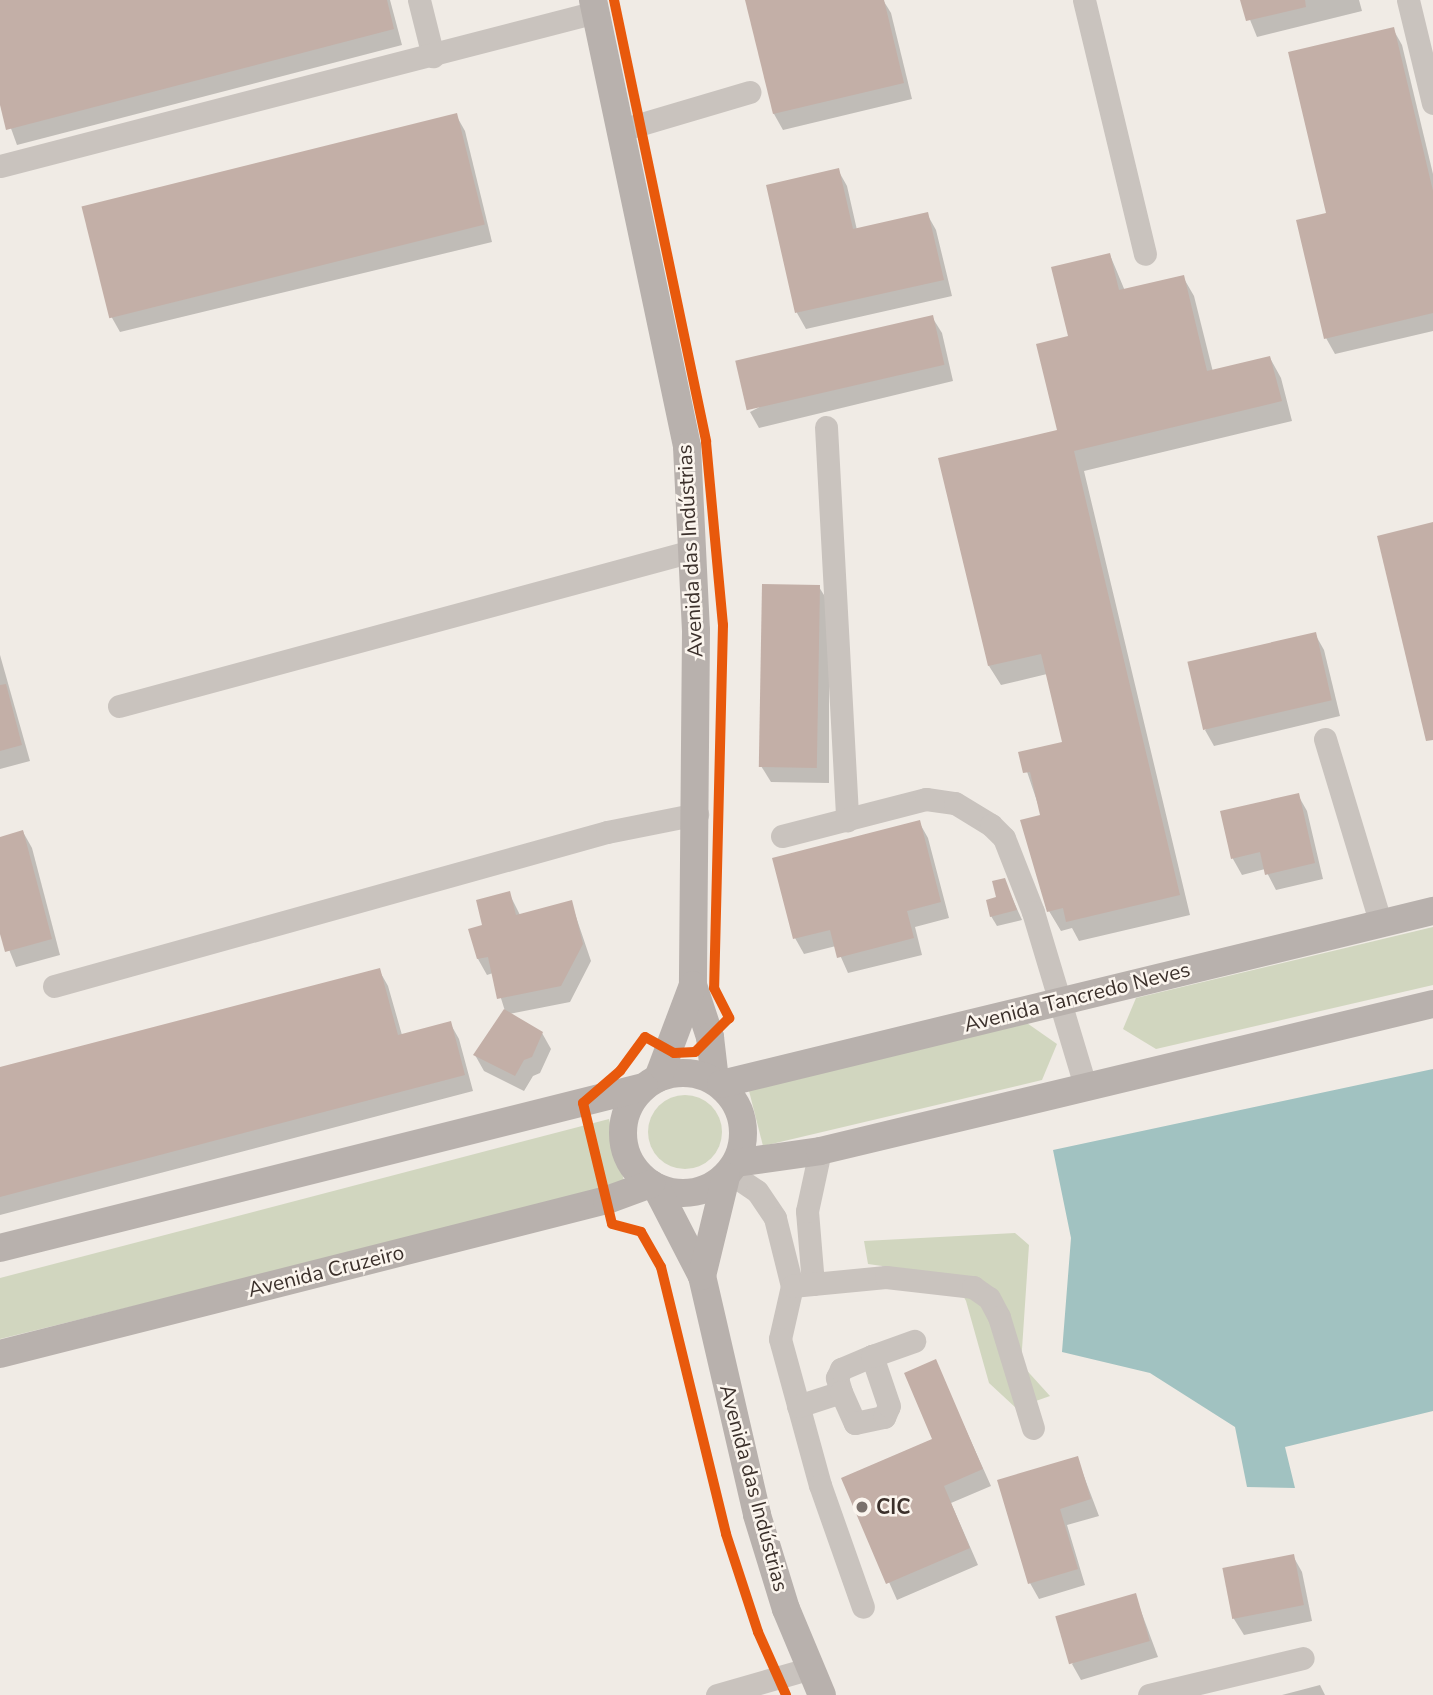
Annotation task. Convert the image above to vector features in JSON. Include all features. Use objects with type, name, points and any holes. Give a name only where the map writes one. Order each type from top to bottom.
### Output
[{"type":"main road","name":"Avenida das Indústrias","points":[[595,6],[687,447],[692,551],[697,814],[694,985]]},
{"type":"main road","name":"Avenida Tancredo Neves","points":[[718,1082],[1433,911]]},
{"type":"main road","points":[[694,985],[710,1037],[718,1082],[740,1113],[744,1130],[702,1276]]},
{"type":"main road","points":[[694,985],[651,1082],[628,1111],[623,1140],[628,1159],[653,1186],[702,1276]]},
{"type":"main road","points":[[653,1186],[692,1194],[731,1171],[1433,1004]]},
{"type":"main road","points":[[0,1248],[651,1082],[690,1073],[718,1082]]},
{"type":"main road","name":"Avenida Cruzeiro","points":[[0,1354],[653,1186]]},
{"type":"main road","name":"Avenida das Indústrias","points":[[702,1276],[757,1515],[786,1609],[822,1695]]},
{"type":"lane","points":[[419,0],[433,55]]},
{"type":"lane","points":[[1084,0],[1145,254]]},
{"type":"lane","points":[[1408,0],[1433,103]]},
{"type":"lane","points":[[0,166],[433,55],[595,6]]},
{"type":"lane","points":[[621,130],[749,92]]},
{"type":"lane","points":[[826,427],[847,820]]},
{"type":"lane","points":[[119,706],[692,551]]},
{"type":"lane","points":[[1325,739],[1381,923]]},
{"type":"lane","points":[[782,836],[939,799],[975,813],[991,825],[1004,838],[1063,999],[1085,1085]]},
{"type":"lane","points":[[54,986],[607,832],[697,814]]},
{"type":"lane","points":[[820,1151],[807,1211],[803,1285],[780,1339],[798,1406],[863,1607]]},
{"type":"lane","points":[[731,1171],[768,1204],[803,1285]]},
{"type":"lane","points":[[803,1285],[886,1277],[973,1287],[989,1298],[999,1317],[1033,1428]]},
{"type":"lane","points":[[872,1356],[889,1413],[856,1423],[837,1378],[841,1369],[872,1356],[914,1340]]},
{"type":"lane","points":[[798,1406],[841,1392]]},
{"type":"lane","points":[[1149,1695],[1303,1658]]},
{"type":"lane","points":[[717,1695],[811,1668]]},
{"type":"green space","points":[[1433,927],[1433,985],[1156,1049],[1123,1029],[1136,998]]},
{"type":"green space","points":[[1024,1021],[1057,1044],[1042,1080],[763,1146],[748,1087]]},
{"type":"green space","points":[[678,1095],[692,1095],[706,1101],[716,1111],[722,1132],[716,1153],[706,1163],[692,1169],[678,1169],[664,1163],[654,1153],[648,1139],[648,1125],[654,1111],[664,1101]]},
{"type":"green space","points":[[609,1119],[625,1185],[0,1339],[0,1278]]},
{"type":"green space","points":[[1015,1233],[1029,1245],[1021,1364],[1050,1396],[1016,1408],[989,1383],[966,1301],[953,1276],[868,1264],[864,1241]]},
{"type":"water","points":[[1433,1069],[1433,1411],[1285,1447],[1295,1488],[1247,1487],[1235,1427],[1150,1373],[1062,1352],[1071,1238],[1053,1150]]},
{"type":"building","points":[[0,0],[387,0],[394,29],[6,130],[0,105]]},
{"type":"building","points":[[745,0],[884,0],[904,83],[773,114]]},
{"type":"building","points":[[1240,0],[1305,0],[1306,7],[1246,21]]},
{"type":"building","points":[[1394,27],[1433,191],[1433,313],[1324,339],[1296,220],[1326,213],[1288,52]]},
{"type":"building","points":[[457,113],[485,225],[109,318],[81,207]]},
{"type":"building","points":[[839,168],[853,229],[928,212],[944,280],[795,313],[766,185]]},
{"type":"building","points":[[1110,253],[1119,290],[1184,275],[1207,371],[1270,356],[1282,401],[1074,451],[1180,895],[1066,922],[1063,908],[1047,912],[1020,820],[1040,815],[1030,772],[1023,773],[1018,752],[1062,742],[1041,654],[988,666],[938,458],[1057,430],[1036,344],[1068,336],[1051,267]]},
{"type":"building","points":[[933,315],[944,365],[747,410],[735,361]]},
{"type":"building","points":[[1433,522],[1433,740],[1426,741],[1377,536]]},
{"type":"building","points":[[762,584],[820,585],[817,768],[759,767]]},
{"type":"building","points":[[1316,632],[1332,700],[1203,730],[1187,662]]},
{"type":"building","points":[[6,684],[22,745],[0,751],[0,685]]},
{"type":"building","points":[[1299,793],[1315,863],[1265,875],[1260,852],[1231,859],[1220,811]]},
{"type":"building","points":[[920,820],[941,902],[907,911],[914,938],[837,958],[830,930],[793,939],[772,858]]},
{"type":"building","points":[[23,830],[52,939],[5,952],[0,934],[0,837]]},
{"type":"building","points":[[1005,878],[1017,910],[990,917],[986,900],[996,897],[992,881]]},
{"type":"building","points":[[510,891],[516,915],[572,900],[583,944],[561,986],[497,999],[488,957],[477,959],[468,929],[482,925],[476,900]]},
{"type":"building","points":[[380,968],[398,1035],[451,1021],[465,1075],[0,1197],[0,1067]]},
{"type":"building","points":[[504,1009],[543,1032],[532,1057],[524,1060],[515,1076],[473,1055]]},
{"type":"building","points":[[936,1359],[983,1469],[944,1486],[970,1548],[886,1584],[841,1478],[932,1439],[904,1373]]},
{"type":"building","points":[[1078,1456],[1091,1499],[1060,1509],[1078,1569],[1028,1584],[997,1480]]},
{"type":"building","points":[[1294,1554],[1304,1605],[1232,1619],[1222,1568]]},
{"type":"building","points":[[1136,1593],[1150,1641],[1069,1664],[1055,1616]]},
{"type":"cycle path","points":[[614,0],[706,442],[723,625],[714,988],[729,1018],[695,1052],[674,1053],[645,1037],[620,1071],[583,1103],[612,1224],[641,1232],[661,1267],[726,1534],[758,1632],[786,1695]]},
{"type":"place","name":"CIC","points":[[862,1507]]}]
